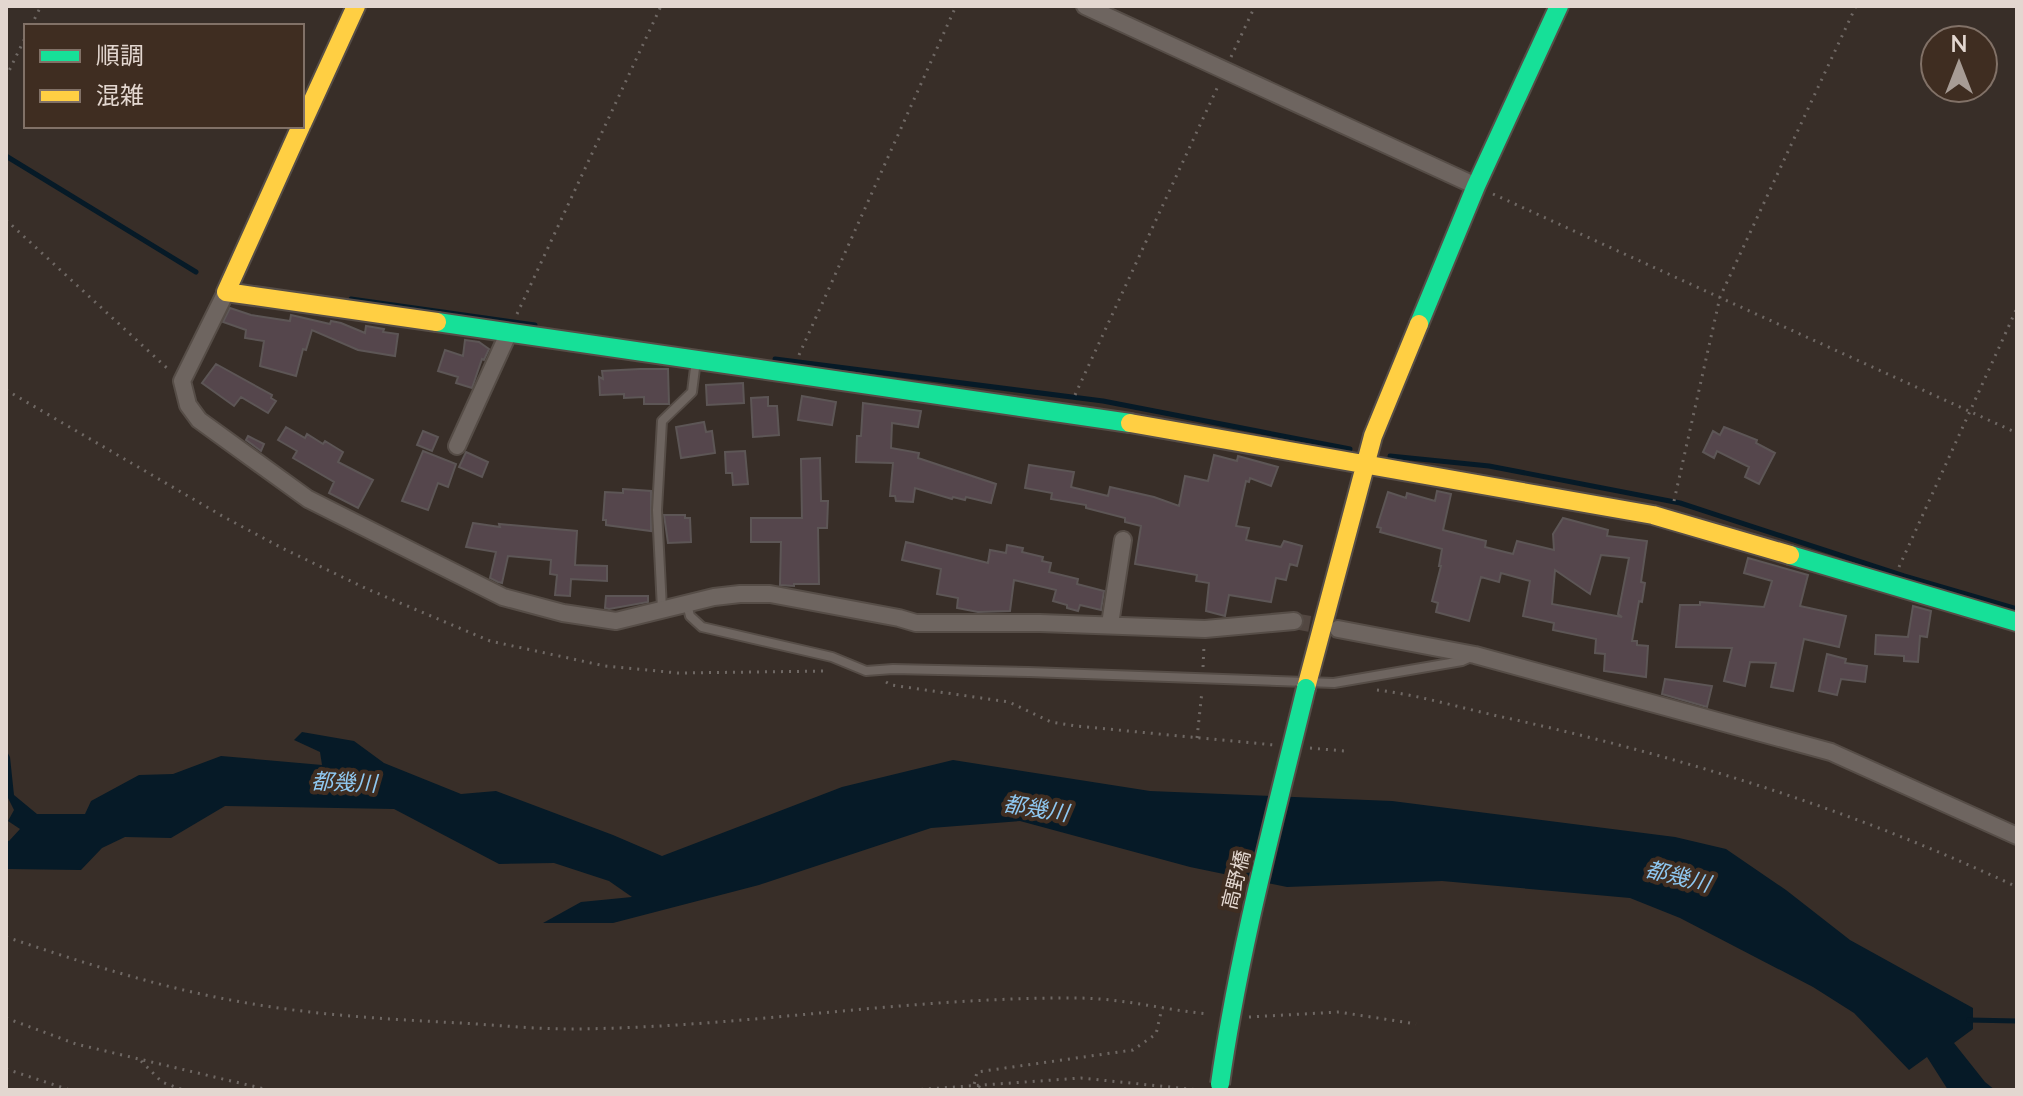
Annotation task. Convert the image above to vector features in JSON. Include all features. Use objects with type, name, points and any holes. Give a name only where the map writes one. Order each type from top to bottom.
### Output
[{"type":"street","points":[[304,121],[356,6]]},
{"type":"street","points":[[1085,6],[1476,186]]},
{"type":"street","name":"高野橋","points":[[1220,1084],[1232,1001],[1248,924],[1364,464],[1476,186],[1559,6]]},
{"type":"street","points":[[301,128],[182,381],[188,405],[199,420],[308,499],[503,597],[563,613],[616,621],[727,595],[770,594],[916,623],[1110,624],[1205,629],[1294,621]]},
{"type":"street","points":[[226,292],[1067,412],[1670,520],[2017,622]]},
{"type":"street","points":[[457,446],[509,332]]},
{"type":"street","points":[[1110,624],[1123,540]]},
{"type":"street","points":[[1338,629],[1475,655],[1831,752],[2017,836]]},
{"type":"lane","points":[[662,610],[657,510],[662,421],[692,392],[696,359]]},
{"type":"lane","points":[[686,603],[690,616],[702,627],[832,657],[866,671],[1029,672],[1306,685],[1462,661],[1475,655]]},
{"type":"path","points":[[32,24],[41,6]]},
{"type":"path","points":[[509,332],[661,6]]},
{"type":"path","points":[[790,373],[956,6]]},
{"type":"path","points":[[1067,412],[1255,6]]},
{"type":"path","points":[[1670,520],[1720,297],[1856,6]]},
{"type":"path","points":[[6,77],[24,40]]},
{"type":"path","points":[[1476,186],[2017,433]]},
{"type":"path","points":[[6,220],[182,381]]},
{"type":"path","points":[[1891,585],[2017,308]]},
{"type":"path","points":[[6,390],[282,548],[394,601],[490,641],[605,666],[678,673],[831,671]]},
{"type":"path","points":[[1203,673],[1204,639]]},
{"type":"path","points":[[866,671],[891,685],[1009,702],[1051,722],[1287,746]]},
{"type":"path","points":[[1197,738],[1202,683]]},
{"type":"path","points":[[1368,688],[1577,734],[1711,769],[1836,811],[2017,887]]},
{"type":"path","points":[[1301,747],[1344,751]]},
{"type":"path","points":[[6,937],[80,961],[234,1001],[325,1014],[445,1022],[569,1029],[709,1023],[940,1003],[1075,998],[1123,999],[1218,1015]]},
{"type":"path","points":[[974,1085],[977,1072],[1133,1050],[1156,1034],[1162,1007]]},
{"type":"path","points":[[1244,1017],[1339,1012],[1416,1024]]},
{"type":"path","points":[[6,1018],[76,1044],[269,1090]]},
{"type":"path","points":[[138,1059],[162,1082],[183,1090]]},
{"type":"path","points":[[6,1069],[70,1090]]},
{"type":"path","points":[[913,1090],[1081,1078],[1199,1090]]},
{"type":"path","points":[[974,1085],[988,1090]]},
{"type":"water","name":"都幾川","points":[[302,732],[354,741],[384,763],[461,794],[496,791],[662,856],[842,787],[953,760],[1150,791],[1392,801],[1675,837],[1726,849],[1786,890],[1850,940],[1973,1008],[1973,1029],[1954,1043],[1995,1090],[1948,1090],[1927,1057],[1909,1070],[1854,1013],[1813,987],[1680,918],[1630,898],[1442,881],[1287,887],[1190,867],[1020,821],[931,828],[759,885],[613,923],[543,923],[581,902],[632,897],[609,881],[554,863],[499,864],[394,809],[225,806],[171,838],[125,837],[102,848],[81,870],[6,869],[6,840],[9,841],[20,829],[8,821],[14,810],[6,794],[6,750],[10,757],[14,795],[37,814],[85,814],[91,801],[139,775],[173,774],[221,756],[322,765],[320,752],[294,740]]},
{"type":"building","points":[[230,308],[290,321],[291,315],[330,324],[331,321],[365,333],[366,326],[384,329],[383,332],[398,334],[395,356],[358,350],[312,330],[296,376],[260,366],[264,341],[245,338],[246,330],[223,322]]},
{"type":"building","points":[[465,340],[479,342],[489,349],[482,359],[472,388],[456,383],[458,377],[438,371],[445,350],[463,356]]},
{"type":"building","points":[[216,364],[272,395],[271,398],[276,401],[268,413],[241,397],[234,406],[202,383]]},
{"type":"building","points":[[668,369],[669,404],[644,404],[644,397],[624,398],[624,394],[600,395],[599,377],[603,379],[602,371]]},
{"type":"building","points":[[743,383],[744,403],[707,405],[706,385]]},
{"type":"building","points":[[802,396],[836,402],[832,425],[798,420]]},
{"type":"building","points":[[768,397],[768,406],[777,406],[779,435],[753,437],[751,398]]},
{"type":"building","points":[[863,403],[921,411],[918,427],[892,423],[891,448],[919,453],[918,458],[996,484],[991,503],[966,497],[965,500],[952,499],[915,488],[913,502],[896,501],[895,496],[890,496],[893,463],[856,462]]},
{"type":"building","points":[[704,422],[706,432],[712,431],[715,453],[681,458],[676,427]]},
{"type":"building","points":[[286,427],[305,438],[307,434],[323,444],[325,441],[343,452],[338,462],[373,480],[358,508],[329,493],[334,482],[293,458],[297,451],[278,440]]},
{"type":"building","points":[[1724,427],[1757,440],[1756,443],[1775,453],[1759,484],[1745,477],[1749,467],[1717,451],[1714,458],[1703,452],[1713,431],[1720,435]]},
{"type":"building","points":[[423,431],[438,437],[432,451],[417,445]]},
{"type":"building","points":[[248,436],[264,444],[261,451],[246,440]]},
{"type":"building","points":[[423,451],[456,464],[448,487],[438,483],[428,510],[402,501]]},
{"type":"building","points":[[745,451],[748,484],[733,485],[732,473],[726,473],[725,452]]},
{"type":"building","points":[[466,452],[488,462],[482,477],[459,467]]},
{"type":"building","points":[[1214,455],[1237,461],[1238,456],[1278,467],[1271,486],[1250,478],[1249,482],[1246,481],[1236,526],[1249,528],[1246,540],[1281,547],[1284,541],[1302,546],[1297,566],[1290,564],[1286,580],[1276,578],[1271,602],[1229,595],[1225,616],[1206,611],[1209,583],[1196,581],[1197,575],[1135,564],[1141,526],[1125,522],[1125,518],[1086,508],[1086,505],[1051,499],[1052,493],[1025,488],[1029,465],[1074,472],[1071,487],[1108,496],[1110,487],[1179,506],[1185,476],[1208,481]]},
{"type":"building","points":[[820,458],[821,501],[828,501],[827,528],[818,528],[819,584],[780,585],[781,542],[751,542],[751,518],[802,518],[801,459]]},
{"type":"building","points":[[623,489],[651,491],[651,531],[606,525],[606,520],[603,520],[605,492],[623,493]]},
{"type":"building","points":[[1437,491],[1451,494],[1443,530],[1486,541],[1485,547],[1513,554],[1517,541],[1554,550],[1553,534],[1563,518],[1608,530],[1607,536],[1647,541],[1641,582],[1645,583],[1632,641],[1648,646],[1646,677],[1604,671],[1605,654],[1595,653],[1596,639],[1553,630],[1554,623],[1523,616],[1530,581],[1501,573],[1499,582],[1481,577],[1469,621],[1436,612],[1438,603],[1432,601],[1442,549],[1380,532],[1381,528],[1377,527],[1388,492],[1406,498],[1407,493],[1435,501]],"holes":[[[1601,555],[1629,558],[1618,614],[1622,617],[1552,604],[1555,570],[1590,594]]]},
{"type":"building","points":[[664,515],[685,515],[685,518],[690,518],[691,542],[668,543]]},
{"type":"building","points":[[473,523],[577,531],[575,565],[607,566],[607,581],[571,579],[570,596],[555,595],[557,575],[550,574],[551,560],[508,556],[502,583],[498,582],[490,578],[496,552],[466,547]]},
{"type":"building","points":[[906,542],[988,563],[990,550],[1006,553],[1007,545],[1023,548],[1022,552],[1043,557],[1042,561],[1051,563],[1049,572],[1078,579],[1077,584],[1104,591],[1101,610],[1080,605],[1078,611],[1067,608],[1067,605],[1053,601],[1056,590],[1014,580],[1010,611],[978,612],[957,608],[958,598],[937,594],[941,569],[902,560]]},
{"type":"building","points":[[1748,558],[1808,575],[1800,606],[1846,616],[1839,647],[1804,639],[1793,691],[1771,687],[1776,663],[1750,662],[1745,686],[1724,681],[1732,648],[1676,647],[1680,605],[1700,605],[1700,602],[1764,607],[1772,581],[1744,573]]},
{"type":"building","points":[[606,596],[648,596],[648,602],[609,609],[605,608]]},
{"type":"building","points":[[1913,606],[1931,611],[1927,637],[1920,636],[1918,662],[1904,661],[1904,656],[1875,654],[1876,635],[1908,637]]},
{"type":"building","points":[[1827,654],[1846,659],[1845,663],[1867,666],[1865,682],[1841,679],[1837,695],[1819,691]]},
{"type":"building","points":[[1665,679],[1712,686],[1707,707],[1662,694]]},
{"type":"waterway","points":[[6,156],[196,272]]},
{"type":"waterway","points":[[351,299],[535,325]]},
{"type":"waterway","points":[[775,359],[1103,401],[1350,449]]},
{"type":"waterway","points":[[1390,456],[1489,466],[1680,503],[1904,576],[2017,609]]},
{"type":"waterway","points":[[1969,1020],[2017,1021]]},
{"type":"tunnel","points":[[1294,621],[1332,628]]},
{"type":"traffic: fast","points":[[1419,324],[1476,186],[1559,6]]},
{"type":"traffic: fast","points":[[437,322],[1130,423]]},
{"type":"traffic: fast","points":[[1790,555],[2017,622]]},
{"type":"traffic: fast","points":[[1220,1084],[1247,935],[1306,688]]},
{"type":"traffic: slow","points":[[304,120],[356,6]]},
{"type":"traffic: slow","points":[[300,128],[226,292],[437,322]]},
{"type":"traffic: slow","points":[[1306,688],[1373,436],[1419,324]]},
{"type":"traffic: slow","points":[[1130,423],[1653,515],[1790,555]]}]
